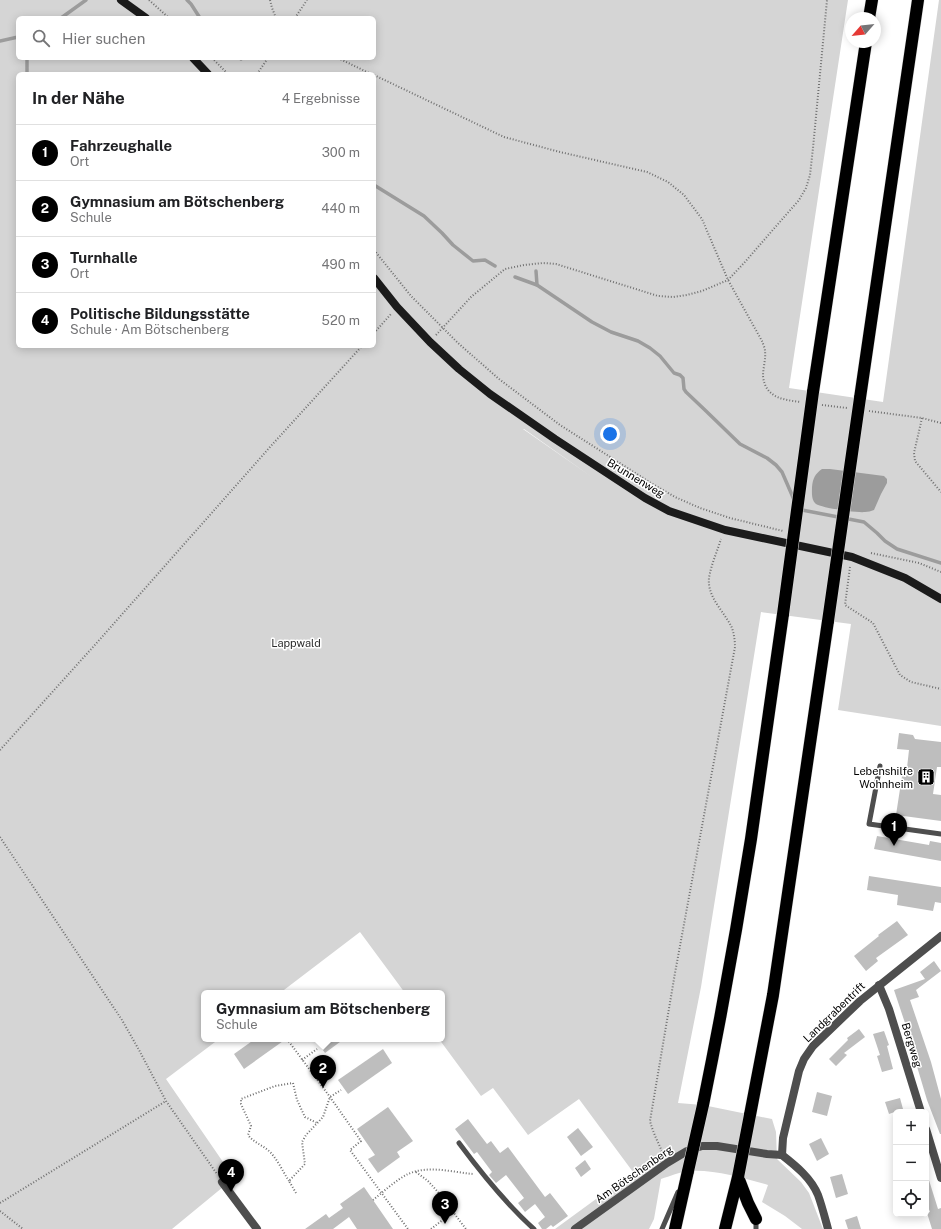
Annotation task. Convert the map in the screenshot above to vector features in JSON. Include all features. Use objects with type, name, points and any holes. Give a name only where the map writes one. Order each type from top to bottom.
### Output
[{"type":"highway","points":[[871,12],[872,0]]},
{"type":"highway","points":[[725,1229],[738,1177],[773,995],[918,0]]},
{"type":"highway","points":[[675,1229],[716,1038],[742,896],[783,614],[813,392],[865,48]]},
{"type":"highway","points":[[738,1177],[756,1224]]},
{"type":"main road","points":[[122,0],[143,16]]},
{"type":"main road","points":[[195,60],[206,72]]},
{"type":"main road","name":"Brunnenweg","points":[[376,281],[397,307],[430,342],[459,369],[490,394],[617,481],[645,498],[669,511],[725,530],[852,557],[905,578],[941,599]]},
{"type":"street","name":"Landgrabentrift","points":[[782,1155],[783,1138],[798,1071],[813,1046],[860,1001],[941,936]]},
{"type":"street","name":"Bergweg","points":[[879,985],[889,1009],[920,1109]]},
{"type":"street","points":[[929,1139],[941,1178]]},
{"type":"street","name":"Am Bötschenberg","points":[[575,1229],[687,1150],[702,1146],[717,1146],[782,1155]]},
{"type":"street","points":[[782,1155],[811,1183],[818,1195],[828,1229]]},
{"type":"street","points":[[222,1182],[257,1229]]},
{"type":"lane","points":[[880,766],[869,824],[941,834]]},
{"type":"lane","points":[[459,1143],[482,1175],[507,1204],[534,1229]]},
{"type":"lane","points":[[662,1229],[688,1171]]},
{"type":"path","points":[[149,0],[167,16]]},
{"type":"path","points":[[270,0],[275,16]]},
{"type":"path","points":[[296,16],[307,0]]},
{"type":"path","points":[[430,342],[470,296],[505,270],[524,265],[543,262],[556,264],[658,296],[673,297],[687,295],[702,291],[728,280],[799,200],[806,188],[810,175],[827,0]]},
{"type":"path","points":[[214,60],[226,72]]},
{"type":"path","points":[[258,72],[267,60]]},
{"type":"path","points":[[342,60],[367,72]]},
{"type":"path","points":[[376,76],[504,137],[560,152],[647,172],[668,182],[684,195],[702,219],[728,280]]},
{"type":"path","points":[[376,252],[411,296],[442,328],[499,379],[560,425],[675,497],[730,518],[786,532]]},
{"type":"path","points":[[376,331],[397,307]]},
{"type":"path","points":[[0,750],[360,348]]},
{"type":"path","points":[[941,423],[922,418],[914,453],[915,460],[941,492]]},
{"type":"path","points":[[667,1163],[650,1121],[675,973],[735,647],[732,629],[716,604],[709,580],[711,569],[725,530]]},
{"type":"path","points":[[871,553],[918,563],[941,572]]},
{"type":"path","points":[[852,557],[845,605],[873,623],[900,675],[911,682],[941,689]]},
{"type":"path","points":[[0,837],[122,1020],[166,1101],[222,1182]]},
{"type":"path","points":[[289,1042],[361,1141],[350,1150],[408,1229]]},
{"type":"path","points":[[302,1060],[317,1049]]},
{"type":"path","points":[[296,1193],[290,1181],[271,1153],[252,1141],[248,1135],[251,1126],[241,1104],[241,1099],[275,1086],[292,1083],[297,1100],[305,1117],[317,1123]]},
{"type":"path","points":[[290,1181],[305,1164],[302,1142],[306,1135],[323,1117],[330,1097],[341,1090]]},
{"type":"path","points":[[0,1203],[166,1101]]},
{"type":"path","points":[[373,1200],[408,1174],[416,1172],[431,1170],[482,1175]]},
{"type":"path","points":[[416,1172],[437,1190],[466,1229]]},
{"type":"path","points":[[0,1211],[23,1229]]},
{"type":"path","points":[[431,1229],[453,1212]]},
{"type":"green space","name":"Lappwald","points":[[0,0],[848,0],[789,388],[883,402],[939,0],[941,0],[941,726],[838,710],[851,624],[761,612],[701,987],[678,1103],[703,1105],[772,1119],[776,1132],[777,1159],[801,1182],[809,1193],[823,1229],[802,1229],[785,1216],[762,1202],[768,1185],[708,1171],[688,1171],[661,1179],[654,1219],[649,1229],[555,1229],[633,1172],[579,1099],[528,1135],[493,1088],[481,1096],[441,1042],[445,1042],[445,990],[403,990],[360,932],[284,990],[201,990],[201,1042],[215,1042],[166,1079],[234,1178],[172,1229],[0,1229]],"holes":[[[523,429],[524,429],[592,477]]]},
{"type":"shaded area","points":[[822,469],[884,476],[887,479],[887,483],[874,510],[861,512],[820,506],[813,500],[812,487],[816,475]]},
{"type":"building","name":"Lebenshilfe Wohnheim","points":[[899,733],[913,735],[915,739],[941,742],[941,767],[937,767],[933,794],[941,795],[941,821],[896,815],[902,776],[906,777],[909,750],[897,749]]},
{"type":"building","points":[[877,836],[929,845],[930,841],[941,843],[941,861],[874,849]]},
{"type":"building","points":[[869,876],[941,887],[941,903],[935,902],[933,911],[897,905],[898,895],[867,890]]},
{"type":"building","points":[[897,921],[908,935],[876,958],[878,961],[866,971],[854,956]]},
{"type":"building","points":[[934,961],[941,971],[916,990],[919,997],[910,1000],[931,1062],[941,1099],[941,1134],[927,1100],[908,1032],[894,990],[925,979],[920,972]]},
{"type":"building","points":[[859,1029],[865,1037],[844,1053],[847,1055],[836,1066],[829,1059],[848,1040],[847,1038]]},
{"type":"building","points":[[884,1031],[889,1045],[887,1046],[893,1069],[882,1072],[877,1056],[880,1055],[873,1034]]},
{"type":"building","points":[[251,1042],[282,1042],[244,1069],[234,1054]]},
{"type":"building","points":[[317,1042],[340,1042],[325,1053]]},
{"type":"building","points":[[383,1049],[392,1063],[348,1094],[338,1080]]},
{"type":"building","points":[[817,1092],[832,1096],[827,1116],[812,1112]]},
{"type":"building","points":[[900,1098],[903,1109],[893,1109],[893,1113],[889,1114],[885,1102]]},
{"type":"building","points":[[388,1107],[413,1141],[397,1152],[400,1157],[378,1173],[368,1159],[375,1155],[357,1129]]},
{"type":"building","points":[[468,1119],[487,1144],[491,1141],[500,1153],[508,1147],[545,1197],[550,1193],[568,1216],[553,1227],[551,1225],[546,1229],[542,1229],[538,1223],[545,1217],[535,1204],[525,1212],[518,1203],[524,1198],[506,1175],[496,1183],[489,1175],[492,1172],[477,1152],[474,1154],[455,1129]]},
{"type":"building","points":[[578,1128],[593,1147],[581,1156],[567,1137]]},
{"type":"building","points":[[821,1138],[829,1154],[817,1161],[809,1144]]},
{"type":"building","points":[[585,1160],[591,1169],[581,1177],[575,1168]]},
{"type":"building","points":[[842,1174],[848,1194],[836,1198],[830,1177]]},
{"type":"building","points":[[929,1180],[938,1209],[941,1208],[941,1229],[932,1229],[928,1217],[930,1212]]},
{"type":"building","points":[[364,1187],[393,1229],[357,1229],[349,1217],[333,1229],[305,1229],[326,1214],[329,1218],[343,1208],[340,1204]]},
{"type":"building","points":[[857,1216],[861,1229],[848,1229],[845,1220]]},
{"type":"waterway","points":[[64,16],[86,0]]},
{"type":"waterway","points":[[187,0],[199,16]]},
{"type":"waterway","points":[[0,41],[16,37]]},
{"type":"waterway","points":[[27,60],[27,72]]},
{"type":"waterway","points":[[376,186],[424,216],[453,245],[473,261],[485,260],[495,266]]},
{"type":"waterway","points":[[536,271],[537,285]]},
{"type":"waterway","points":[[515,277],[537,285],[592,322],[611,332],[638,341],[660,356],[674,373],[683,378],[684,389],[686,392],[740,444],[767,458],[776,465],[782,472],[795,502]]},
{"type":"waterway","points":[[800,508],[802,510],[864,522],[885,541],[897,549],[941,563]]},
{"type":"place","name":"Lebenshilfe Wohnheim","points":[[926,777]]},
{"type":"place","name":"Fahrzeughalle","points":[[894,846]]},
{"type":"place","name":"Gymnasium am Bötschenberg","points":[[323,1088]]},
{"type":"place","name":"Politische Bildungsstätte","points":[[231,1192]]},
{"type":"place","name":"Turnhalle","points":[[445,1224]]}]
